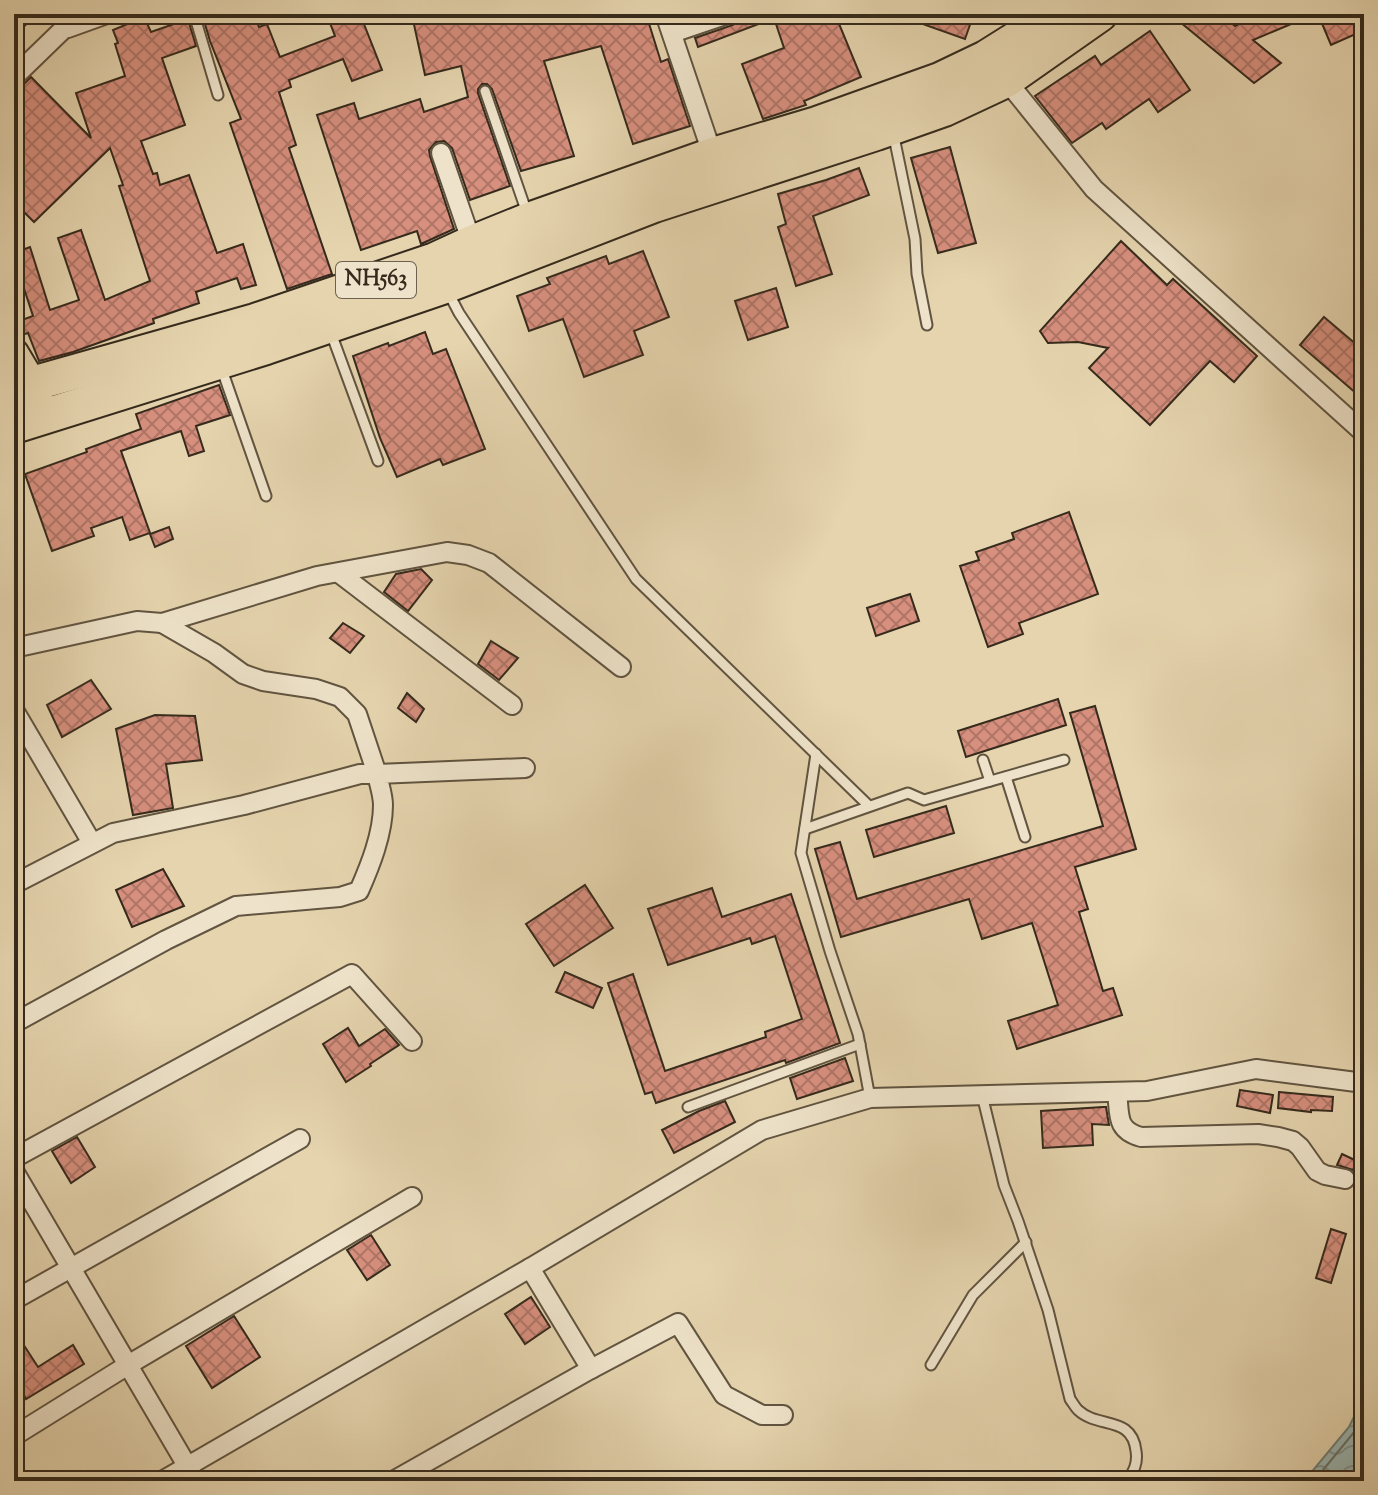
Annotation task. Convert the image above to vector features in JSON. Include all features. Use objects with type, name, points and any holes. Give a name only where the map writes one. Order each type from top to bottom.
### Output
[{"type":"highway","name":"NH563","points":[[29,422],[219,363],[445,286],[654,205],[718,169],[817,124],[940,80],[986,58],[1056,14]]},
{"type":"highway","name":"NH563","points":[[23,386],[255,321],[435,260],[529,220],[718,169],[892,127],[944,109],[1006,80],[1100,14]]},
{"type":"main road","points":[[14,353],[29,422]]},
{"type":"street","points":[[14,77],[79,14]]},
{"type":"street","points":[[63,30],[107,14]]},
{"type":"street","points":[[665,14],[718,169]]},
{"type":"street","points":[[672,33],[728,14]]},
{"type":"street","points":[[1006,80],[1094,189],[1364,433]]},
{"type":"street","points":[[441,153],[472,243]]},
{"type":"street","points":[[14,648],[137,621],[162,623],[317,576],[447,552],[468,555],[489,563],[621,667]]},
{"type":"street","points":[[339,573],[512,705]]},
{"type":"street","points":[[14,1023],[166,940],[236,906],[340,897],[359,891],[368,872],[383,804],[377,774],[357,714],[340,697],[243,674],[162,623]]},
{"type":"street","points":[[14,710],[92,843]]},
{"type":"street","points":[[14,884],[113,833],[244,805],[360,774],[525,768]]},
{"type":"street","points":[[14,1158],[352,974],[412,1041]]},
{"type":"street","points":[[162,1481],[192,1474],[762,1130],[870,1098],[1147,1091],[1256,1069],[1364,1083]]},
{"type":"street","points":[[1117,1092],[1121,1124],[1131,1134],[1141,1137],[1258,1134],[1278,1137],[1293,1141],[1300,1147],[1317,1171],[1345,1179]]},
{"type":"street","points":[[14,1300],[300,1139]]},
{"type":"street","points":[[14,1171],[192,1474]]},
{"type":"street","points":[[14,1436],[412,1197]]},
{"type":"street","points":[[530,1268],[591,1369]]},
{"type":"street","points":[[397,1480],[678,1323],[724,1395],[762,1415],[783,1415]]},
{"type":"lane","points":[[194,14],[218,95]]},
{"type":"lane","points":[[485,91],[529,220]]},
{"type":"lane","points":[[892,127],[915,239],[917,274],[927,325]]},
{"type":"lane","points":[[445,286],[459,313],[636,579],[869,806]]},
{"type":"lane","points":[[328,326],[378,461]]},
{"type":"lane","points":[[219,363],[266,496]]},
{"type":"lane","points":[[816,754],[801,853],[860,1044],[870,1098]]},
{"type":"lane","points":[[983,760],[990,781]]},
{"type":"lane","points":[[805,829],[908,793],[924,800],[1064,760]]},
{"type":"lane","points":[[1006,777],[1025,837]]},
{"type":"lane","points":[[688,1107],[860,1044]]},
{"type":"lane","points":[[982,1095],[1004,1185],[1048,1310],[1070,1399],[1078,1410],[1120,1427],[1135,1440],[1138,1460],[1127,1481]]},
{"type":"lane","points":[[931,1365],[973,1295],[1026,1242]]},
{"type":"water","points":[[1364,1396],[1364,1481],[1293,1481],[1310,1474],[1349,1427]]},
{"type":"building","points":[[14,14],[37,14],[14,36]]},
{"type":"building","points":[[202,14],[254,14],[259,27],[267,24],[280,57],[335,36],[330,23],[360,14],[382,70],[352,81],[343,59],[289,80],[291,87],[279,92],[296,145],[289,148],[332,274],[287,289],[230,123],[241,119]]},
{"type":"building","points":[[435,14],[646,14],[661,62],[668,59],[690,126],[633,144],[601,46],[544,61],[574,156],[521,171],[492,89],[482,84],[478,93],[510,186],[470,200],[452,148],[444,141],[436,142],[429,150],[430,156],[454,229],[421,244],[417,231],[361,250],[317,115],[354,103],[359,119],[420,99],[424,112],[468,97],[461,66],[425,75],[413,20]]},
{"type":"building","points":[[740,14],[835,14],[861,77],[804,101],[806,105],[763,119],[742,64],[784,48],[774,18],[698,47],[695,38],[733,25]]},
{"type":"building","points":[[901,14],[957,14],[972,19],[965,39]]},
{"type":"building","points":[[1191,14],[1221,14],[1235,26],[1257,14],[1315,14],[1253,40],[1281,63],[1254,83],[1180,22]]},
{"type":"building","points":[[1318,14],[1350,14],[1358,33],[1331,45]]},
{"type":"building","points":[[144,17],[151,32],[188,19],[196,46],[162,58],[185,125],[141,141],[153,174],[157,173],[160,185],[189,175],[217,253],[243,244],[256,285],[241,289],[237,278],[196,292],[199,303],[153,319],[154,323],[39,361],[28,333],[18,336],[14,325],[33,316],[14,253],[30,247],[50,310],[79,300],[58,238],[81,230],[105,300],[150,281],[110,148],[34,222],[14,202],[14,90],[31,77],[91,138],[76,93],[125,76],[113,30]]},
{"type":"building","points":[[1150,31],[1190,90],[1158,112],[1149,99],[1106,129],[1102,123],[1072,143],[1035,96],[1095,56],[1101,65]]},
{"type":"building","points":[[950,147],[976,243],[938,253],[911,158]]},
{"type":"building","points":[[859,168],[869,195],[813,216],[832,274],[796,286],[778,227],[786,224],[778,194]]},
{"type":"building","points":[[1121,241],[1167,285],[1173,279],[1257,356],[1234,382],[1210,361],[1150,425],[1089,368],[1108,348],[1078,342],[1048,343],[1040,331]]},
{"type":"building","points":[[643,251],[669,317],[634,331],[643,355],[584,377],[563,319],[529,331],[517,296],[550,284],[547,278],[606,256],[609,264]]},
{"type":"building","points":[[776,288],[788,327],[748,340],[735,301]]},
{"type":"building","points":[[1324,317],[1364,351],[1364,400],[1300,345]]},
{"type":"building","points":[[425,332],[433,354],[446,349],[485,449],[443,465],[440,459],[397,477],[380,438],[353,356]]},
{"type":"building","points":[[219,385],[230,415],[196,426],[204,451],[189,456],[181,431],[121,451],[150,533],[130,540],[122,517],[91,528],[94,536],[52,551],[25,474],[141,429],[136,414]]},
{"type":"building","points":[[1069,512],[1098,594],[1019,623],[1023,634],[988,647],[960,566],[979,560],[976,552],[1014,539],[1012,533]]},
{"type":"building","points":[[169,527],[173,539],[155,547],[150,534]]},
{"type":"building","points":[[421,569],[432,580],[408,611],[384,592],[396,574]]},
{"type":"building","points":[[910,594],[919,621],[876,636],[867,608]]},
{"type":"building","points":[[343,623],[364,636],[350,653],[330,638]]},
{"type":"building","points":[[491,641],[518,658],[499,680],[478,664]]},
{"type":"building","points":[[91,680],[111,709],[62,737],[47,705]]},
{"type":"building","points":[[407,693],[424,709],[416,722],[398,708]]},
{"type":"building","points":[[1058,699],[1066,725],[966,757],[958,731]]},
{"type":"building","points":[[1095,706],[1136,849],[1075,867],[1088,909],[1079,912],[1103,991],[1113,988],[1122,1015],[1017,1049],[1008,1021],[1058,1005],[1032,923],[982,939],[969,899],[841,937],[815,849],[840,842],[857,899],[1103,826],[1070,713]]},
{"type":"building","points":[[155,715],[195,716],[202,760],[166,764],[173,808],[133,815],[116,729]]},
{"type":"building","points":[[946,806],[954,833],[874,857],[866,830]]},
{"type":"building","points":[[163,869],[184,906],[132,927],[116,890]]},
{"type":"building","points":[[585,885],[613,928],[554,966],[526,924]]},
{"type":"building","points":[[712,888],[722,917],[791,894],[840,1043],[656,1103],[652,1092],[645,1094],[608,983],[633,974],[665,1071],[766,1037],[765,1032],[802,1019],[775,936],[752,944],[750,938],[668,965],[648,909]]},
{"type":"building","points":[[565,972],[602,988],[593,1008],[556,992]]},
{"type":"building","points":[[348,1028],[359,1046],[385,1029],[399,1045],[346,1082],[323,1044]]},
{"type":"building","points":[[845,1058],[853,1081],[797,1099],[790,1078]]},
{"type":"building","points":[[1240,1090],[1273,1095],[1270,1113],[1237,1106]]},
{"type":"building","points":[[1279,1092],[1333,1097],[1332,1111],[1278,1108]]},
{"type":"building","points":[[725,1101],[735,1122],[674,1153],[662,1130]]},
{"type":"building","points":[[1106,1107],[1109,1125],[1092,1124],[1093,1145],[1043,1148],[1041,1111]]},
{"type":"building","points":[[77,1137],[95,1167],[71,1183],[52,1151]]},
{"type":"building","points":[[1342,1154],[1357,1161],[1353,1170],[1337,1165]]},
{"type":"building","points":[[1331,1229],[1346,1234],[1331,1283],[1316,1278]]},
{"type":"building","points":[[371,1235],[390,1265],[367,1280],[347,1250]]},
{"type":"building","points":[[531,1297],[550,1327],[525,1344],[505,1314]]},
{"type":"building","points":[[234,1316],[260,1357],[212,1388],[186,1346]]},
{"type":"building","points":[[14,1330],[38,1367],[73,1345],[84,1364],[26,1399],[14,1378]]}]
